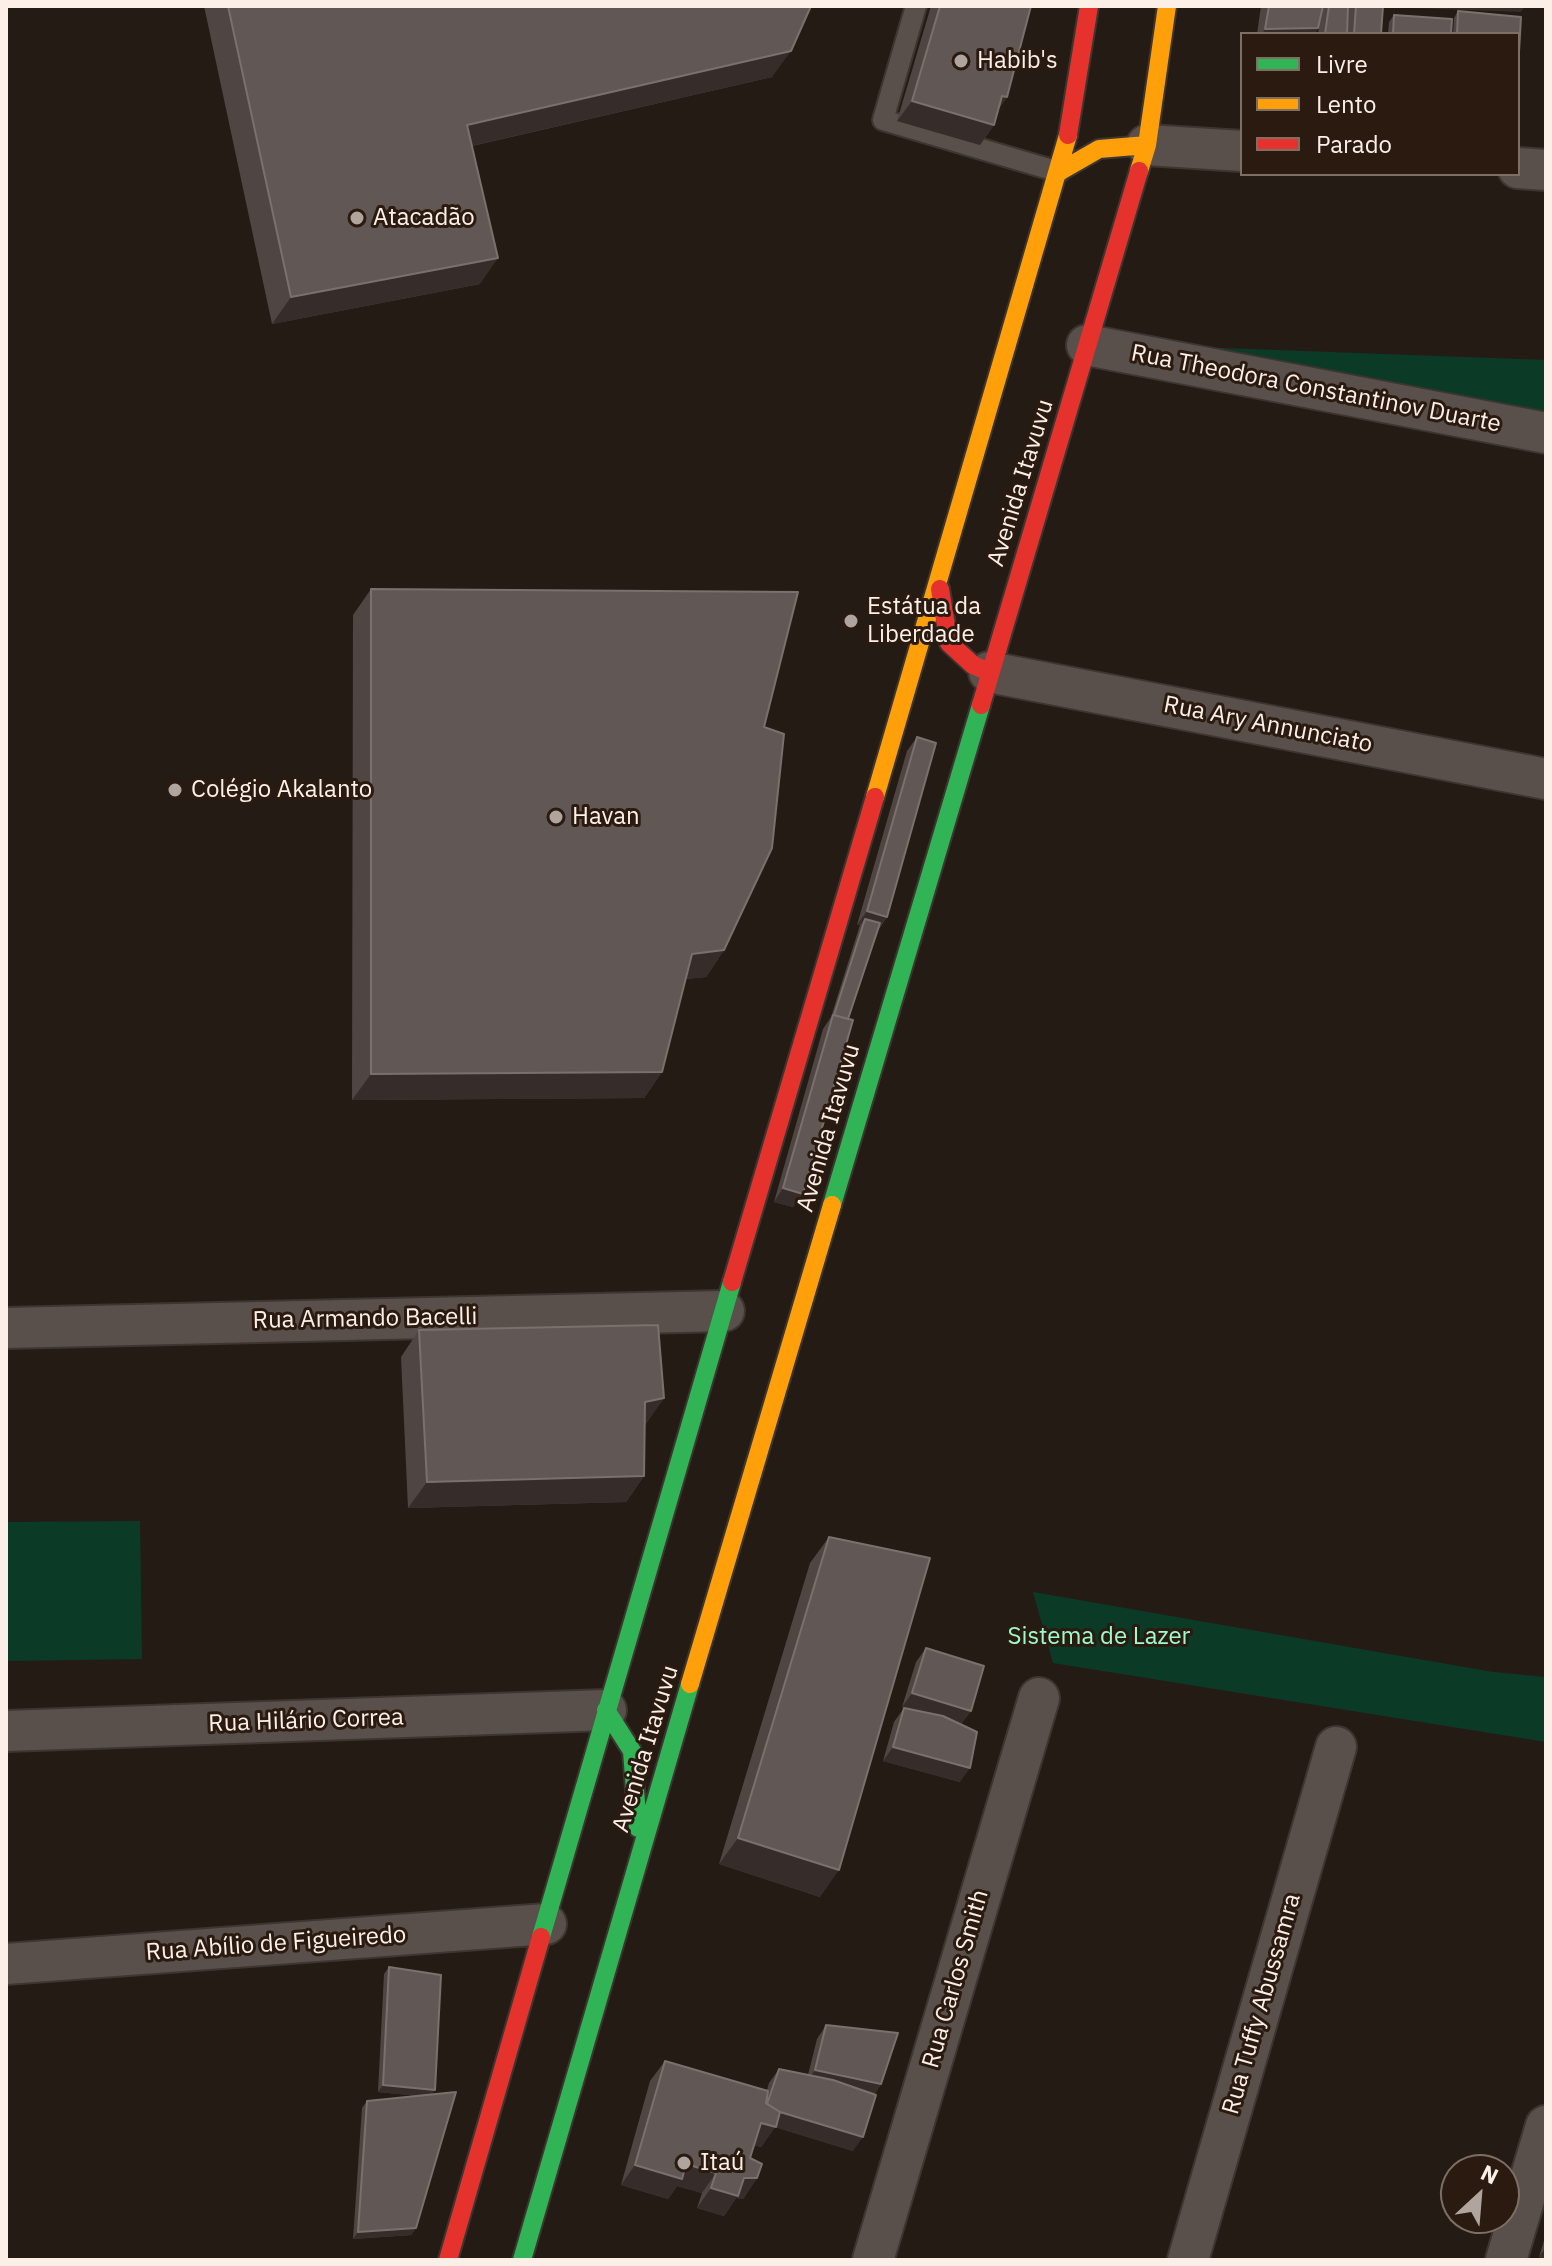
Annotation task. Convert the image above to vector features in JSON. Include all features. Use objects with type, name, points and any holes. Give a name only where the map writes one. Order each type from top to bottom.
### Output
[{"type":"main road","name":"Avenida Itavuvu","points":[[448,2260],[606,1710],[1067,144],[1089,6]]},
{"type":"main road","name":"Avenida Itavuvu","points":[[522,2260],[640,1851],[1147,145],[1167,6]]},
{"type":"main road","points":[[1059,172],[1099,149],[1147,145]]},
{"type":"main road","points":[[939,579],[949,643],[973,665],[989,672]]},
{"type":"main road","points":[[606,1710],[632,1751],[640,1851]]},
{"type":"street","points":[[1147,145],[1240,151]]},
{"type":"street","points":[[1520,168],[1546,170]]},
{"type":"street","name":"Rua Theodora Constantinov Duarte","points":[[1087,345],[1546,433]]},
{"type":"street","name":"Rua Ary Annunciato","points":[[989,672],[1546,779]]},
{"type":"street","name":"Rua Armando Bacelli","points":[[6,1328],[724,1311]]},
{"type":"street","name":"Rua Carlos Smith","points":[[873,2260],[1039,1698]]},
{"type":"street","name":"Rua Hilário Correa","points":[[6,1731],[606,1710]]},
{"type":"street","name":"Rua Tuffy Abussamra","points":[[1188,2260],[1336,1747]]},
{"type":"street","name":"Rua Abílio de Figueiredo","points":[[6,1964],[546,1924]]},
{"type":"street","points":[[1506,2260],[1546,2126]]},
{"type":"lane","points":[[916,6],[883,120],[1059,172]]},
{"type":"green space","points":[[1141,345],[1546,360],[1546,421]]},
{"type":"green space","points":[[140,1521],[142,1659],[6,1661],[6,1522]]},
{"type":"green space","name":"Sistema de Lazer","points":[[1033,1592],[1493,1672],[1546,1677],[1546,1742],[1053,1663]]},
{"type":"building","name":"Atacadão","points":[[228,6],[811,6],[791,51],[467,125],[498,258],[291,297]]},
{"type":"building","name":"Habib's","points":[[940,6],[1031,6],[1007,97],[1002,96],[994,125],[912,101]]},
{"type":"building","points":[[1269,6],[1323,6],[1318,28],[1265,29]]},
{"type":"building","points":[[1329,6],[1348,6],[1347,32],[1325,32]]},
{"type":"building","points":[[1356,6],[1383,6],[1381,32],[1354,32]]},
{"type":"building","points":[[1458,11],[1521,17],[1520,34],[1457,32]]},
{"type":"building","points":[[1394,15],[1452,19],[1451,32],[1393,32]]},
{"type":"building","name":"Havan","points":[[371,589],[798,592],[764,727],[784,734],[772,848],[724,950],[692,954],[662,1072],[371,1074]]},
{"type":"building","points":[[917,737],[936,743],[887,917],[867,911]]},
{"type":"building","points":[[865,919],[880,923],[848,1019],[834,1015]]},
{"type":"building","points":[[833,1015],[853,1020],[803,1194],[783,1188]]},
{"type":"building","points":[[658,1325],[664,1398],[645,1402],[644,1476],[427,1482],[419,1330]]},
{"type":"building","points":[[829,1537],[930,1558],[839,1870],[738,1838]]},
{"type":"building","points":[[926,1648],[984,1666],[971,1711],[912,1693]]},
{"type":"building","points":[[904,1708],[943,1716],[977,1732],[970,1768],[893,1747]]},
{"type":"building","points":[[389,1967],[441,1975],[435,2090],[383,2085]]},
{"type":"building","points":[[826,2025],[898,2033],[881,2084],[815,2070]]},
{"type":"building","name":"Itaú","points":[[665,2061],[768,2091],[766,2103],[780,2112],[776,2127],[761,2123],[750,2158],[762,2164],[757,2178],[744,2178],[738,2196],[711,2188],[716,2173],[686,2164],[682,2179],[635,2165]]},
{"type":"building","points":[[779,2069],[833,2080],[876,2095],[863,2137],[780,2112],[767,2104]]},
{"type":"building","points":[[456,2092],[416,2228],[358,2232],[367,2101]]},
{"type":"traffic: fast","points":[[832,1205],[981,705]]},
{"type":"traffic: fast","points":[[541,1937],[732,1282]]},
{"type":"traffic: fast","points":[[522,2260],[690,1684]]},
{"type":"traffic: fast","points":[[606,1710],[632,1751],[638,1828]]},
{"type":"traffic: slow","points":[[1139,171],[1147,145],[1167,6]]},
{"type":"traffic: slow","points":[[875,797],[1068,135]]},
{"type":"traffic: slow","points":[[1059,172],[1099,149],[1147,145]]},
{"type":"traffic: slow","points":[[690,1684],[832,1205]]},
{"type":"traffic: jam","points":[[1068,135],[1089,6]]},
{"type":"traffic: jam","points":[[981,705],[1139,171]]},
{"type":"traffic: jam","points":[[940,589],[949,643],[973,665],[989,672]]},
{"type":"traffic: jam","points":[[732,1282],[875,797]]},
{"type":"traffic: jam","points":[[448,2260],[541,1937]]},
{"type":"place","name":"Habib's","points":[[961,61]]},
{"type":"place","name":"Atacadão","points":[[357,218]]},
{"type":"place","name":"Estátua da Liberdade","points":[[851,621]]},
{"type":"place","name":"Colégio Akalanto","points":[[175,790]]},
{"type":"place","name":"Havan","points":[[556,817]]},
{"type":"place","name":"Itaú","points":[[684,2163]]}]
